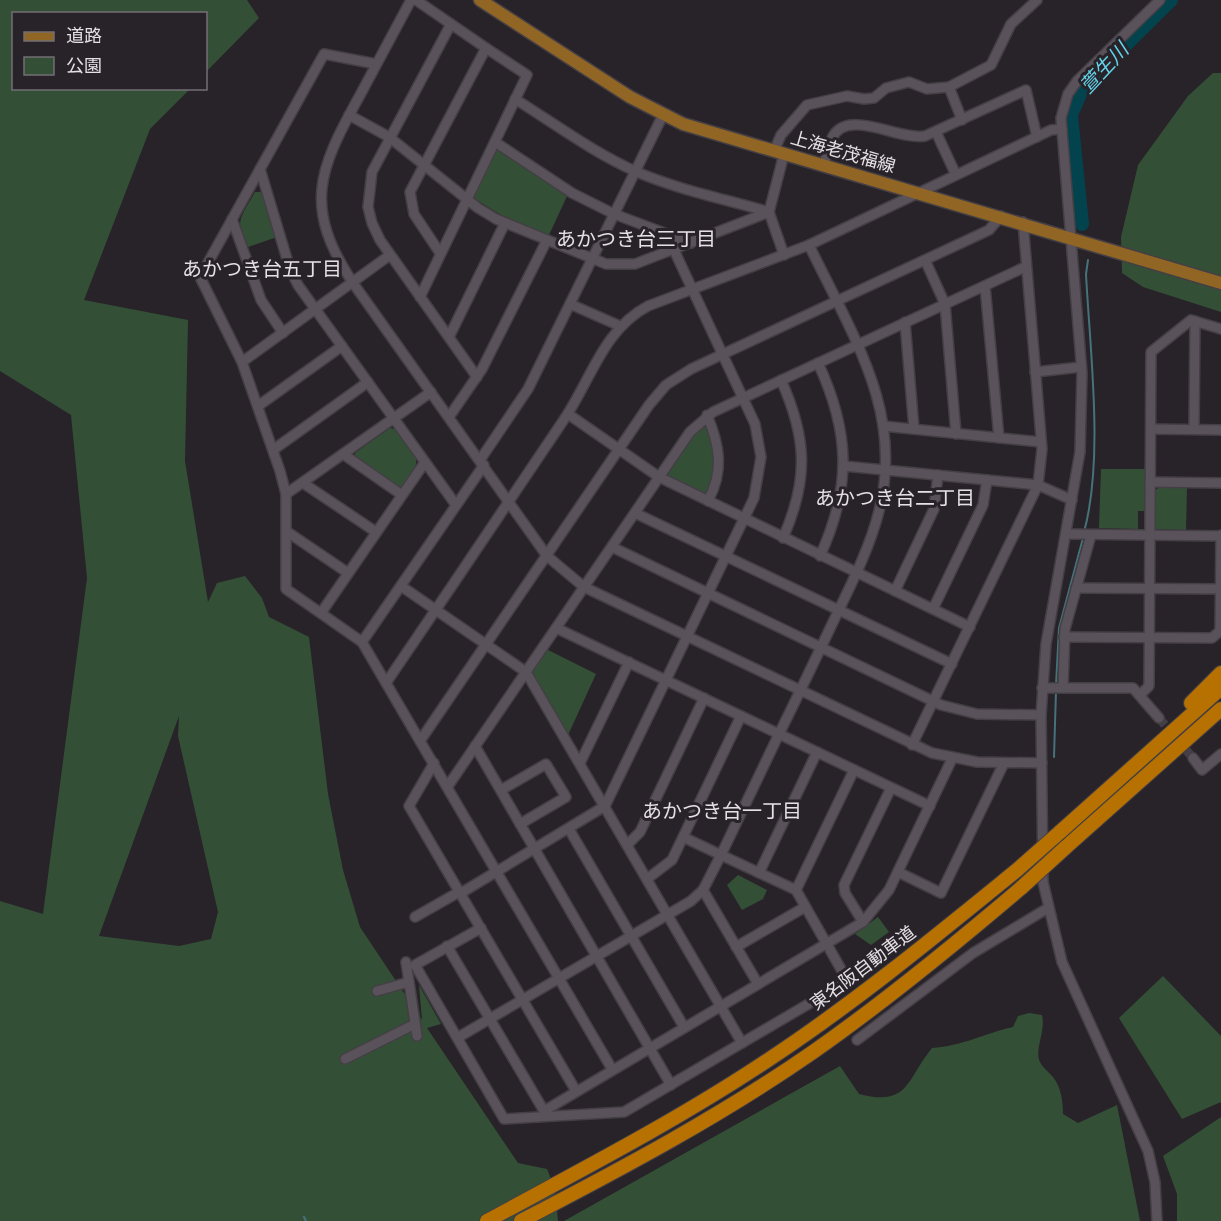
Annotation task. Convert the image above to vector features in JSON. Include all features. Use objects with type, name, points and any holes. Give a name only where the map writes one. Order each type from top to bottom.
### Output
[{"type":"highway","points":[[1108,788],[1221,673]]},
{"type":"highway","name":"東名阪自動車道","points":[[487,1221],[703,1101],[771,1058],[895,968],[1017,870],[1221,688]]},
{"type":"highway","name":"東名阪自動車道","points":[[521,1221],[711,1117],[812,1052],[916,976],[1021,888],[1221,709]]},
{"type":"highway","points":[[1117,802],[1221,720]]},
{"type":"main road","name":"上海老茂福線","points":[[480,0],[548,46],[663,115],[703,131],[921,192],[1221,283]]},
{"type":"street","points":[[411,0],[329,153],[323,174],[322,202],[329,243],[353,283],[547,556],[584,587],[912,745],[952,759],[1042,763]]},
{"type":"street","points":[[416,0],[527,75],[420,297]]},
{"type":"street","points":[[784,255],[769,212],[781,135],[807,105],[847,96],[874,98],[886,88],[909,82],[927,89],[949,87],[991,65],[1011,24],[1037,0]]},
{"type":"street","points":[[1055,688],[1046,644],[1083,425],[1081,367],[1062,111],[1077,81],[1160,0]]},
{"type":"street","points":[[451,24],[372,172],[368,207],[372,223],[390,255],[477,377]]},
{"type":"street","points":[[440,253],[417,220],[410,202],[411,186],[486,48]]},
{"type":"street","points":[[376,64],[324,54],[201,277],[242,362],[286,494],[286,589],[362,642],[612,1069]]},
{"type":"street","points":[[949,87],[962,120]]},
{"type":"street","points":[[824,165],[833,136],[845,126],[864,125],[911,137],[936,132],[1026,90],[1037,137]]},
{"type":"street","points":[[515,99],[603,155],[636,171],[693,191],[769,212]]},
{"type":"street","points":[[349,115],[389,137],[466,199],[505,223],[612,266],[628,266],[769,212]]},
{"type":"street","points":[[362,642],[456,505],[528,389],[663,115]]},
{"type":"street","points":[[386,683],[568,414],[620,326],[648,306],[809,245],[1037,137],[1062,129]]},
{"type":"street","points":[[936,132],[956,175]]},
{"type":"street","points":[[495,142],[572,193],[614,214],[691,243]]},
{"type":"street","points":[[260,169],[290,269],[315,310],[456,505]]},
{"type":"street","points":[[420,741],[654,398],[666,386],[683,373],[989,230],[1001,216]]},
{"type":"street","points":[[232,219],[261,300],[283,333]]},
{"type":"street","points":[[912,745],[1038,485],[1041,442],[1023,222]]},
{"type":"street","points":[[449,337],[505,223]]},
{"type":"street","points":[[449,417],[477,377],[547,240]]},
{"type":"street","points":[[457,1038],[632,936],[703,890],[870,546],[879,514],[885,469],[883,426],[874,386],[809,245]]},
{"type":"street","points":[[415,917],[498,871],[605,806],[745,520],[759,482],[760,458],[755,424],[674,250]]},
{"type":"street","points":[[242,362],[390,255]]},
{"type":"street","points":[[925,260],[945,304],[956,434]]},
{"type":"street","points":[[448,786],[690,432],[707,416],[1025,267]]},
{"type":"street","points":[[985,286],[999,438]]},
{"type":"street","points":[[570,304],[620,326]]},
{"type":"street","points":[[1140,696],[1149,686],[1151,352],[1191,320],[1221,329]]},
{"type":"street","points":[[1194,429],[1196,321]]},
{"type":"street","points":[[905,322],[914,429]]},
{"type":"street","points":[[258,406],[342,346]]},
{"type":"street","points":[[818,363],[836,404],[843,439],[844,466],[837,510],[820,556]]},
{"type":"street","points":[[1035,372],[1081,367]]},
{"type":"street","points":[[781,380],[800,431],[802,470],[796,505],[783,538]]},
{"type":"street","points":[[273,450],[368,382]]},
{"type":"street","points":[[286,494],[431,392]]},
{"type":"street","points":[[568,414],[659,477],[970,627]]},
{"type":"street","points":[[707,416],[720,455],[719,472],[708,501]]},
{"type":"street","points":[[883,426],[1041,442]]},
{"type":"street","points":[[1150,429],[1221,430]]},
{"type":"street","points":[[343,454],[402,495]]},
{"type":"street","points":[[321,613],[425,462]]},
{"type":"street","points":[[844,466],[1038,485],[1072,500]]},
{"type":"street","points":[[895,591],[934,509],[938,475]]},
{"type":"street","points":[[933,609],[983,505],[987,480]]},
{"type":"street","points":[[303,483],[376,532]]},
{"type":"street","points":[[1150,483],[1221,483]]},
{"type":"street","points":[[635,513],[952,664]]},
{"type":"street","points":[[286,531],[348,573]]},
{"type":"street","points":[[1064,638],[1212,639],[1220,631],[1221,536],[1066,534]]},
{"type":"street","points":[[1086,535],[1055,688],[1041,715],[1043,882],[1062,962],[1148,1151],[1155,1182],[1157,1221]]},
{"type":"street","points":[[612,547],[933,702],[959,711],[977,714],[1041,715]]},
{"type":"street","points":[[401,586],[526,672],[742,1043]]},
{"type":"street","points":[[1076,588],[1220,589]]},
{"type":"street","points":[[556,628],[930,806]]},
{"type":"street","points":[[580,763],[629,663]]},
{"type":"street","points":[[1055,688],[1133,688],[1159,718]]},
{"type":"street","points":[[627,845],[640,832],[704,699]]},
{"type":"street","points":[[647,879],[668,865],[741,716]]},
{"type":"street","points":[[475,746],[671,1085]]},
{"type":"street","points":[[759,873],[817,752]]},
{"type":"street","points":[[1193,758],[1202,770],[1220,757]]},
{"type":"street","points":[[544,1113],[612,1069],[863,922],[884,898],[952,759]]},
{"type":"street","points":[[434,763],[409,806],[576,1091]]},
{"type":"street","points":[[898,872],[941,893],[1004,763]]},
{"type":"street","points":[[501,790],[546,764],[566,797],[520,824]]},
{"type":"street","points":[[796,890],[854,770]]},
{"type":"street","points":[[863,922],[845,893],[844,885],[891,788]]},
{"type":"street","points":[[569,829],[684,1027]]},
{"type":"street","points":[[481,928],[415,965],[504,1119],[544,1113],[624,1112],[846,982],[846,978],[796,890],[683,837]]},
{"type":"street","points":[[703,890],[758,984]]},
{"type":"street","points":[[736,947],[805,907]]},
{"type":"street","points":[[857,1040],[973,952],[1048,908]]},
{"type":"street","points":[[447,946],[544,1113]]},
{"type":"street","points":[[405,962],[417,1036]]},
{"type":"street","points":[[377,991],[422,978]]},
{"type":"street","points":[[345,1059],[415,1024]]},
{"type":"green space","points":[[0,0],[247,0],[259,18],[207,71],[207,12],[12,12],[12,90],[189,90],[150,129],[84,300],[188,320],[185,461],[208,602],[217,583],[245,576],[262,598],[269,617],[309,637],[328,794],[343,870],[360,927],[422,1020],[419,985],[441,1024],[427,1028],[518,1163],[547,1169],[555,1189],[558,1221],[0,1221],[0,901],[43,914],[87,578],[71,415],[0,371]],"holes":[[[179,716],[178,736],[218,912],[211,939],[179,946],[99,936]]]},
{"type":"green space","points":[[1213,73],[1221,73],[1221,312],[1143,287],[1122,273],[1121,237],[1138,165],[1188,96]]},
{"type":"green space","points":[[500,149],[568,194],[549,235],[501,215],[475,199],[474,192],[494,152]]},
{"type":"green space","points":[[255,192],[262,192],[277,237],[245,248],[240,224]]},
{"type":"green space","points":[[703,425],[708,425],[717,467],[708,494],[704,495],[668,478],[667,474],[691,437]]},
{"type":"green space","points":[[390,428],[396,429],[416,457],[415,469],[404,487],[397,488],[355,458],[355,453]]},
{"type":"green space","points":[[1101,469],[1146,469],[1145,511],[1138,511],[1138,529],[1099,528]]},
{"type":"green space","points":[[1160,486],[1187,487],[1186,530],[1155,529],[1156,490]]},
{"type":"green space","points":[[546,649],[596,674],[568,735],[532,674],[531,670]]},
{"type":"green space","points":[[738,875],[767,890],[763,899],[742,910],[727,885]]},
{"type":"green space","points":[[878,917],[889,932],[871,945],[855,934]]},
{"type":"green space","points":[[1163,976],[1221,1036],[1221,1102],[1182,1119],[1119,1018]]},
{"type":"green space","points":[[1029,1013],[1042,1015],[1043,1027],[1039,1057],[1041,1064],[1058,1085],[1063,1114],[1078,1123],[1117,1105],[1140,1221],[564,1221],[840,1066],[859,1094],[888,1097],[904,1088],[932,1048],[963,1042],[1013,1027],[1018,1016]]},
{"type":"green space","points":[[1221,1117],[1221,1221],[1177,1221],[1177,1194],[1163,1156]]},
{"type":"waterway","name":"萱生川","points":[[1082,224],[1071,115],[1083,87],[1171,0]]},
{"type":"waterway","points":[[1084,532],[1090,503],[1094,439],[1086,274],[1088,260]]},
{"type":"waterway","points":[[1056,685],[1059,628],[1083,538]]},
{"type":"waterway","points":[[1054,757],[1056,691]]},
{"type":"waterway","points":[[304,1217],[306,1221]]},
{"type":"tunnel","points":[[1159,718],[1193,758]]},
{"type":"district","name":"あかつき台三丁目","points":[[636,239]]},
{"type":"district","name":"あかつき台五丁目","points":[[262,269]]},
{"type":"district","name":"あかつき台二丁目","points":[[895,498]]},
{"type":"district","name":"あかつき台一丁目","points":[[722,811]]}]
